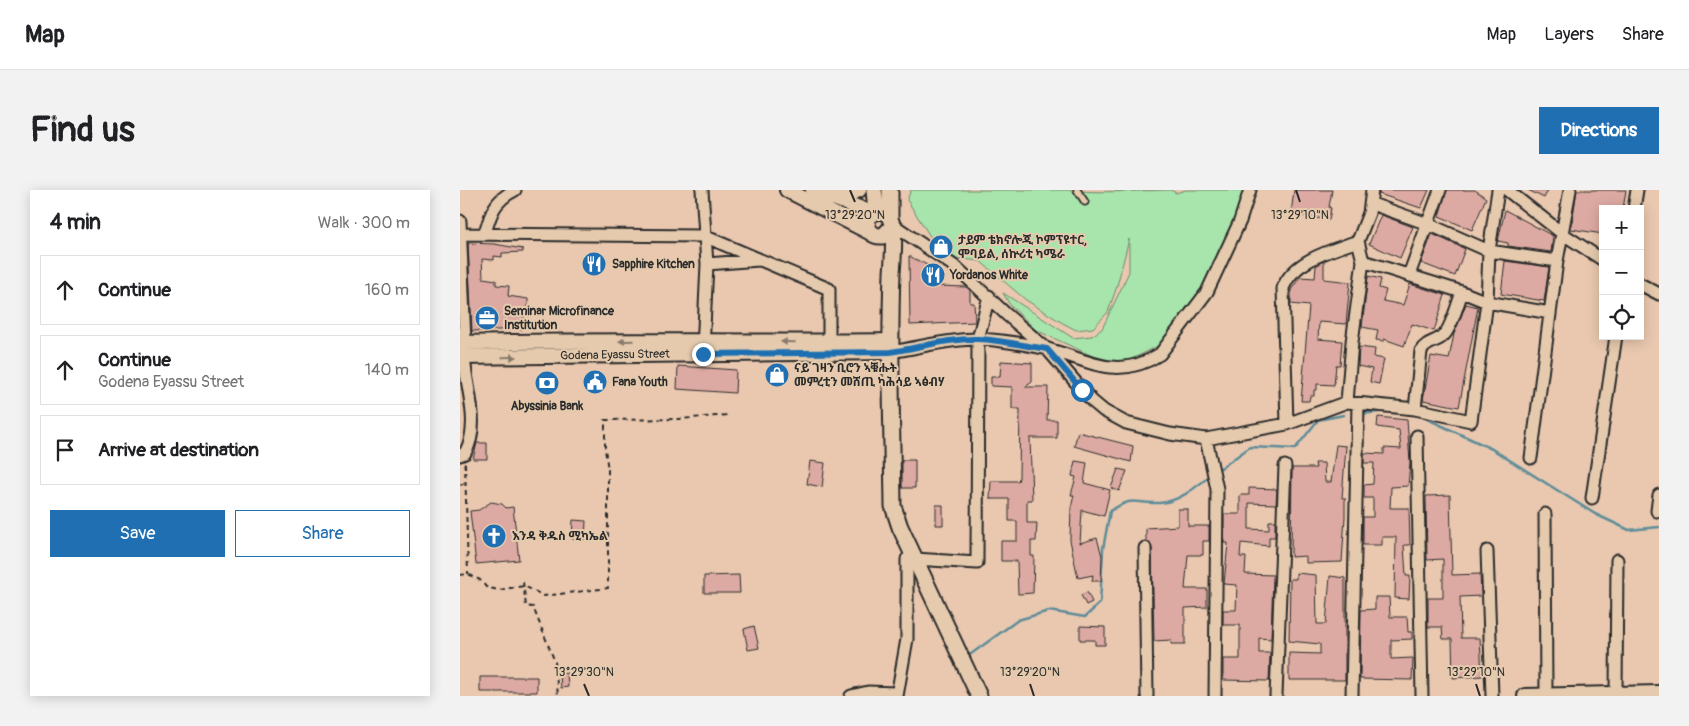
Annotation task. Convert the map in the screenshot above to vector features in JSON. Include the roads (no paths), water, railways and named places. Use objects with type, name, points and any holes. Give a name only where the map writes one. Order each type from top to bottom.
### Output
[{"type":"main road","points":[[874,190],[894,246],[887,346]]},
{"type":"main road","points":[[873,234],[883,236],[884,219],[890,190]]},
{"type":"main road","points":[[884,219],[867,220],[873,234],[883,248],[886,262],[893,506],[911,559],[970,696]]},
{"type":"main road","points":[[911,559],[978,696]]},
{"type":"street","points":[[485,233],[492,209],[499,200],[516,190]]},
{"type":"street","points":[[702,190],[707,264],[703,354]]},
{"type":"street","points":[[787,190],[873,234]]},
{"type":"street","points":[[813,190],[884,219],[958,268],[1007,315],[1047,349],[1092,401],[1104,411],[1126,423],[1170,434],[1206,440],[1287,424],[1353,403],[1415,409],[1471,422],[1486,302],[1489,251],[1498,190]]},
{"type":"street","points":[[831,198],[844,196],[859,190]]},
{"type":"street","points":[[462,343],[703,340],[829,342],[910,349],[922,344],[978,339],[1047,349],[1097,366],[1113,368],[1137,365],[1160,354],[1207,292],[1240,221],[1250,190]]},
{"type":"street","points":[[1287,424],[1283,288],[1291,273],[1320,255],[1358,241],[1365,229],[1372,204],[1372,190]]},
{"type":"street","points":[[1409,275],[1440,190]]},
{"type":"street","points":[[1507,190],[1563,234],[1599,257]]},
{"type":"street","points":[[1531,458],[1557,261],[1570,190]]},
{"type":"street","points":[[1635,205],[1637,190]]},
{"type":"street","points":[[1372,204],[1428,224],[1489,251],[1557,261]]},
{"type":"street","points":[[460,221],[461,357],[471,410],[469,441],[462,454]]},
{"type":"street","points":[[460,234],[704,236],[763,259],[828,288],[829,342]]},
{"type":"street","points":[[1352,696],[1352,342],[1363,261],[1358,241]]},
{"type":"street","points":[[707,264],[763,259]]},
{"type":"street","points":[[1363,261],[1462,292],[1486,302],[1550,314]]},
{"type":"street","points":[[1644,286],[1659,294]]},
{"type":"street","points":[[1415,409],[1421,351],[1425,345],[1443,336],[1448,330],[1462,292]]},
{"type":"street","points":[[851,696],[868,692],[896,694],[907,639],[911,559],[977,563],[978,339],[989,296]]},
{"type":"street","points":[[1592,498],[1615,340]]},
{"type":"street","name":"Godena Eyassu Street","points":[[461,357],[703,354],[887,346]]},
{"type":"street","points":[[1417,436],[1422,696]]},
{"type":"street","points":[[1206,440],[1216,484],[1215,696]]},
{"type":"street","points":[[1276,696],[1285,466]]},
{"type":"street","points":[[1657,511],[1659,495]]},
{"type":"street","points":[[1545,514],[1546,696]]},
{"type":"street","points":[[1146,548],[1147,696]]},
{"type":"street","points":[[1487,551],[1492,696]]},
{"type":"street","points":[[1616,695],[1617,560]]},
{"type":"street","points":[[1525,696],[1659,693]]},
{"type":"lane","points":[[1076,190],[1085,202]]},
{"type":"waterway","points":[[1361,414],[1388,411]]},
{"type":"waterway","points":[[1406,413],[1421,416],[1492,449],[1595,514],[1629,530],[1659,527]]},
{"type":"waterway","points":[[1218,470],[1250,447],[1295,449],[1318,420],[1344,415]]},
{"type":"waterway","points":[[971,654],[1018,620],[1049,611],[1085,617],[1100,603],[1103,549],[1110,511],[1125,503],[1134,501],[1159,503],[1173,500],[1187,493],[1211,475]]},
{"type":"place","name":"ታይም ቴክኖሎጂ ኮምፕዩተር, ሞባይል, ሰኵሪቲ ካሜራ","points":[[941,247]]},
{"type":"place","name":"Sapphire Kitchen","points":[[594,264]]},
{"type":"place","name":"Yordanos White","points":[[933,275]]},
{"type":"place","name":"Seminar Microfinance Institution","points":[[487,318]]},
{"type":"place","name":"ናይ ገዛን ቢሮን ኣቑሑት መምረቲን መሸጢ ካሕሳይ ኣፅብሃ","points":[[777,375]]},
{"type":"place","name":"Fana Youth","points":[[595,382]]},
{"type":"place","name":"Abyssinia Bank","points":[[547,383]]},
{"type":"place","name":"እንዳ ቅዱስ ሚካኤል","points":[[494,536]]}]
